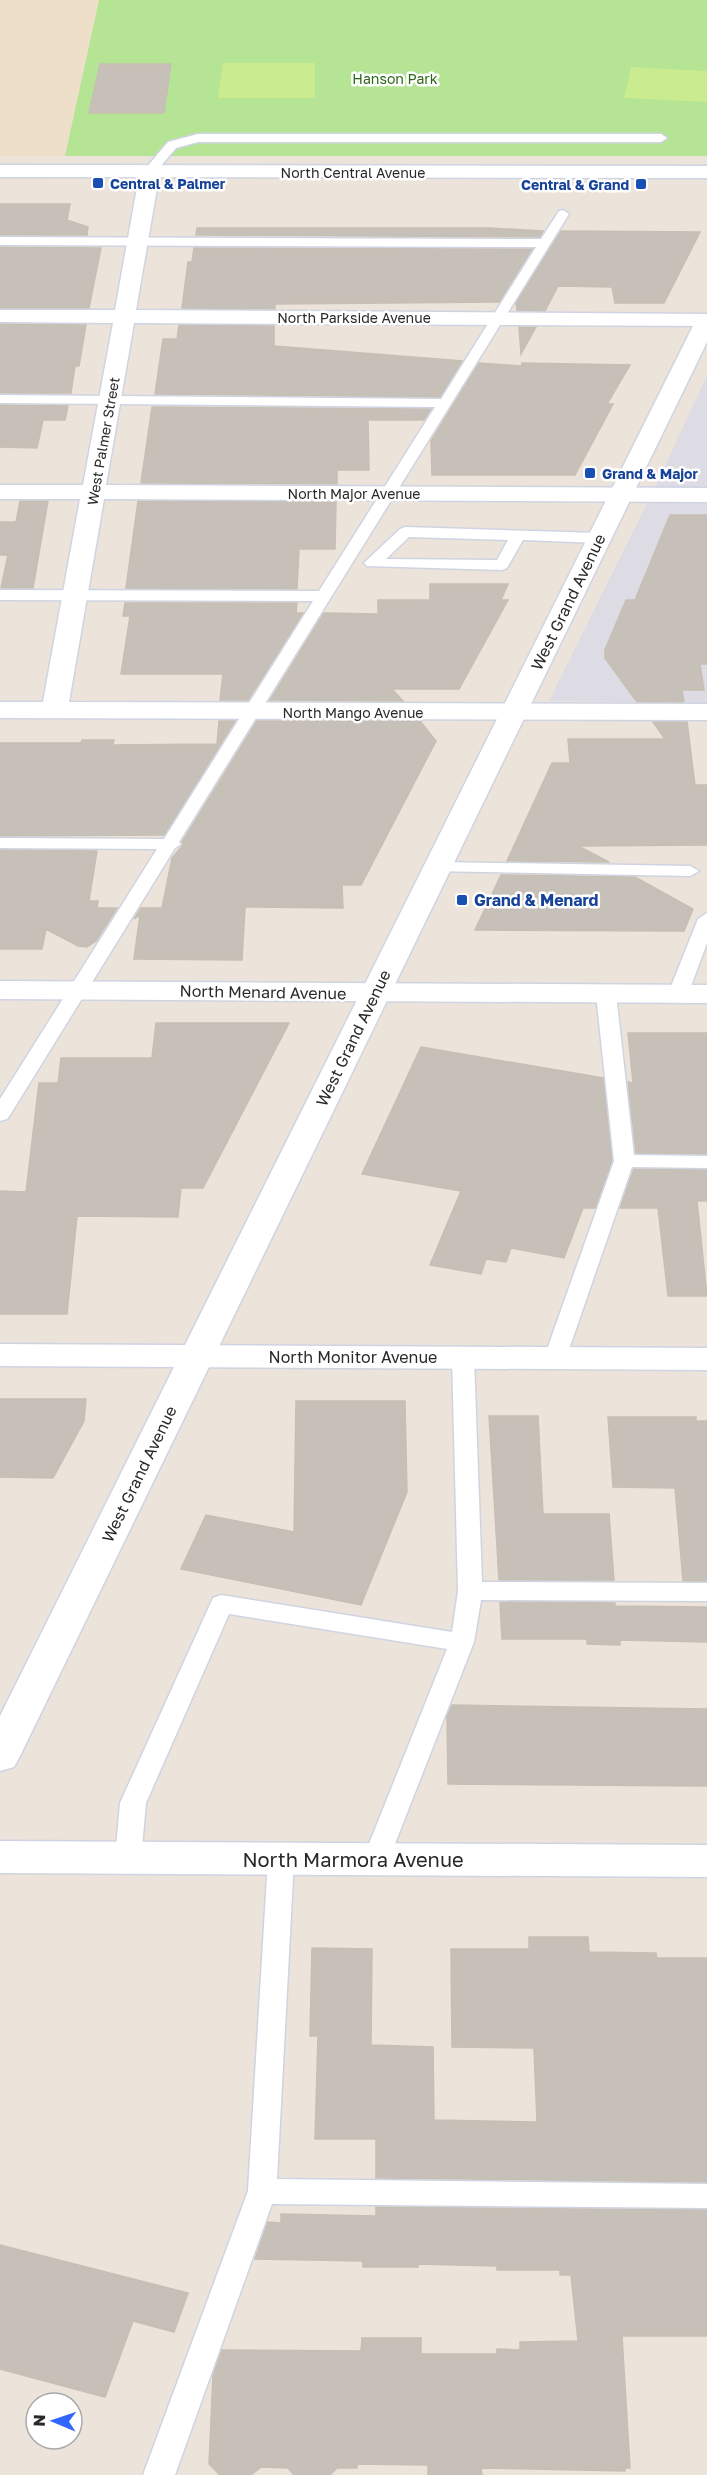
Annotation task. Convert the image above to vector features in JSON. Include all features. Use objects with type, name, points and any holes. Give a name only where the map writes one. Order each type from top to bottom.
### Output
[{"type":"street","name":"North Central Avenue","points":[[0,171],[707,172]]},
{"type":"street","name":"West Palmer Street","points":[[56,710],[150,171]]},
{"type":"street","name":"North Parkside Avenue","points":[[0,316],[707,320]]},
{"type":"street","name":"West Grand Avenue","points":[[0,1756],[707,320]]},
{"type":"street","name":"North Major Avenue","points":[[0,492],[707,495]]},
{"type":"street","name":"North Mango Avenue","points":[[0,710],[707,712]]},
{"type":"street","name":"North Menard Avenue","points":[[0,990],[692,994]]},
{"type":"street","name":"North Monitor Avenue","points":[[0,1355],[707,1359]]},
{"type":"street","name":"North Marmora Avenue","points":[[0,1857],[707,1861]]},
{"type":"lane","points":[[150,171],[172,145],[198,138],[661,138]]},
{"type":"lane","points":[[0,1115],[172,844],[563,214]]},
{"type":"lane","points":[[0,241],[545,243]]},
{"type":"lane","points":[[0,399],[445,403]]},
{"type":"lane","points":[[518,536],[502,565],[372,563],[405,532],[599,538]]},
{"type":"lane","points":[[0,595],[324,596]]},
{"type":"lane","points":[[0,843],[172,844]]},
{"type":"lane","points":[[438,867],[690,871]]},
{"type":"lane","points":[[692,994],[707,919]]},
{"type":"lane","points":[[555,1358],[624,1161],[606,994]]},
{"type":"lane","points":[[624,1161],[707,1162]]},
{"type":"lane","points":[[376,1859],[462,1642],[470,1591],[463,1357]]},
{"type":"lane","points":[[470,1591],[707,1592]]},
{"type":"lane","points":[[128,1857],[133,1803],[221,1604],[462,1642]]},
{"type":"lane","points":[[159,2475],[262,2191],[281,1859]]},
{"type":"lane","points":[[262,2191],[707,2196]]},
{"type":"shaded area","points":[[0,0],[99,0],[65,156],[0,156]]},
{"type":"shaded area","points":[[707,376],[707,703],[549,701],[649,500]]},
{"type":"green space","name":"Hanson Park","points":[[99,0],[707,0],[707,156],[65,156]]},
{"type":"green space","points":[[223,63],[315,63],[315,98],[218,98]]},
{"type":"green space","points":[[631,67],[707,71],[707,102],[624,98]]},
{"type":"building","points":[[100,64],[171,64],[164,113],[89,113]]},
{"type":"building","points":[[0,204],[70,204],[67,220],[88,227],[87,235],[0,235]]},
{"type":"building","points":[[197,228],[489,228],[543,231],[540,237],[196,235]]},
{"type":"building","points":[[561,231],[700,232],[664,303],[615,303],[612,287],[558,286],[545,311],[517,310],[516,303]]},
{"type":"building","points":[[0,247],[101,248],[89,308],[0,308]]},
{"type":"building","points":[[194,248],[532,249],[499,302],[275,304],[275,309],[182,308],[188,262],[192,262]]},
{"type":"building","points":[[0,324],[86,325],[79,366],[75,366],[71,393],[0,393]]},
{"type":"building","points":[[179,325],[274,326],[274,346],[462,361],[440,397],[155,394],[163,339],[177,339]]},
{"type":"building","points":[[519,327],[536,327],[521,354]]},
{"type":"building","points":[[479,363],[522,366],[522,363],[630,365],[607,404],[613,404],[575,475],[432,475],[431,441]]},
{"type":"building","points":[[0,405],[68,406],[65,420],[43,420],[37,448],[0,447]]},
{"type":"building","points":[[152,407],[431,409],[424,420],[368,420],[369,470],[337,470],[337,484],[141,483]]},
{"type":"building","points":[[20,501],[48,501],[33,588],[1,588],[8,555],[0,555],[0,522],[16,522]]},
{"type":"building","points":[[138,501],[336,502],[335,549],[299,549],[297,589],[126,588]]},
{"type":"building","points":[[670,515],[707,515],[707,664],[700,664],[704,690],[682,690],[684,702],[637,702],[605,658],[605,650],[626,600],[635,600]]},
{"type":"building","points":[[430,584],[508,584],[501,600],[508,600],[459,689],[392,689],[403,701],[270,700],[324,613],[378,614],[378,600],[430,600]]},
{"type":"building","points":[[125,603],[297,603],[296,613],[303,613],[248,700],[220,700],[223,674],[121,674],[130,616],[123,616]]},
{"type":"building","points":[[219,721],[235,721],[164,835],[0,836],[0,743],[81,743],[82,740],[114,740],[113,745],[217,744]]},
{"type":"building","points":[[257,721],[420,721],[436,741],[361,885],[342,885],[343,908],[245,907],[242,960],[134,959],[140,915],[134,919],[141,908],[162,908],[172,858],[182,846],[182,842]]},
{"type":"building","points":[[653,722],[687,722],[695,785],[707,785],[707,845],[578,846],[609,862],[507,861],[552,763],[570,763],[568,739],[665,739]]},
{"type":"building","points":[[0,850],[97,851],[89,901],[98,901],[97,908],[117,908],[96,941],[87,947],[78,946],[46,929],[42,949],[0,949]]},
{"type":"building","points":[[501,875],[635,877],[693,909],[684,931],[475,930]]},
{"type":"building","points":[[156,1023],[289,1023],[203,1188],[181,1188],[178,1217],[77,1216],[67,1314],[0,1314],[0,1191],[26,1192],[39,1083],[58,1083],[61,1058],[152,1058]]},
{"type":"building","points":[[628,1033],[707,1033],[707,1154],[636,1153],[628,1082],[633,1083]]},
{"type":"building","points":[[421,1047],[603,1078],[612,1161],[595,1208],[583,1208],[564,1258],[511,1248],[506,1262],[486,1259],[481,1274],[430,1265],[461,1191],[362,1174]]},
{"type":"building","points":[[634,1169],[707,1170],[707,1201],[697,1201],[707,1296],[668,1296],[658,1208],[620,1208]]},
{"type":"building","points":[[0,1399],[86,1399],[84,1421],[53,1478],[0,1477]]},
{"type":"building","points":[[296,1401],[405,1401],[407,1492],[361,1605],[181,1569],[206,1515],[294,1532]]},
{"type":"building","points":[[489,1416],[538,1416],[543,1514],[609,1514],[614,1580],[499,1580]]},
{"type":"building","points":[[608,1417],[696,1417],[696,1421],[707,1421],[707,1581],[683,1581],[675,1488],[613,1487]]},
{"type":"building","points":[[500,1602],[707,1607],[707,1642],[620,1640],[620,1645],[587,1644],[587,1639],[502,1639]]},
{"type":"building","points":[[452,1705],[707,1709],[707,1786],[448,1784],[447,1716]]},
{"type":"building","points":[[529,1937],[588,1937],[589,1952],[656,1953],[657,1958],[707,1958],[707,2182],[376,2178],[376,2139],[315,2139],[318,2036],[310,2036],[312,1948],[372,1949],[371,2045],[433,2047],[434,2120],[537,2122],[534,2048],[452,2047],[451,1949],[529,1949]]},
{"type":"building","points":[[376,2207],[707,2210],[707,2336],[622,2336],[630,2468],[625,2468],[625,2471],[481,2468],[482,2475],[428,2475],[428,2465],[357,2464],[357,2468],[337,2468],[330,2475],[294,2475],[288,2468],[261,2467],[251,2475],[220,2475],[209,2464],[213,2376],[222,2350],[361,2351],[362,2338],[421,2338],[421,2354],[497,2354],[497,2349],[520,2350],[520,2342],[578,2341],[571,2275],[560,2275],[560,2270],[497,2270],[497,2266],[418,2264],[418,2267],[363,2267],[363,2261],[255,2259],[268,2222],[281,2223],[281,2214],[376,2216]]},
{"type":"building","points":[[0,2245],[188,2293],[174,2332],[133,2321],[105,2397],[0,2369]]},
{"type":"place","name":"Central & Palmer","points":[[98,183]]},
{"type":"place","name":"Central & Grand","points":[[641,184]]},
{"type":"place","name":"Grand & Major","points":[[590,473]]},
{"type":"place","name":"Grand & Menard","points":[[462,900]]}]
